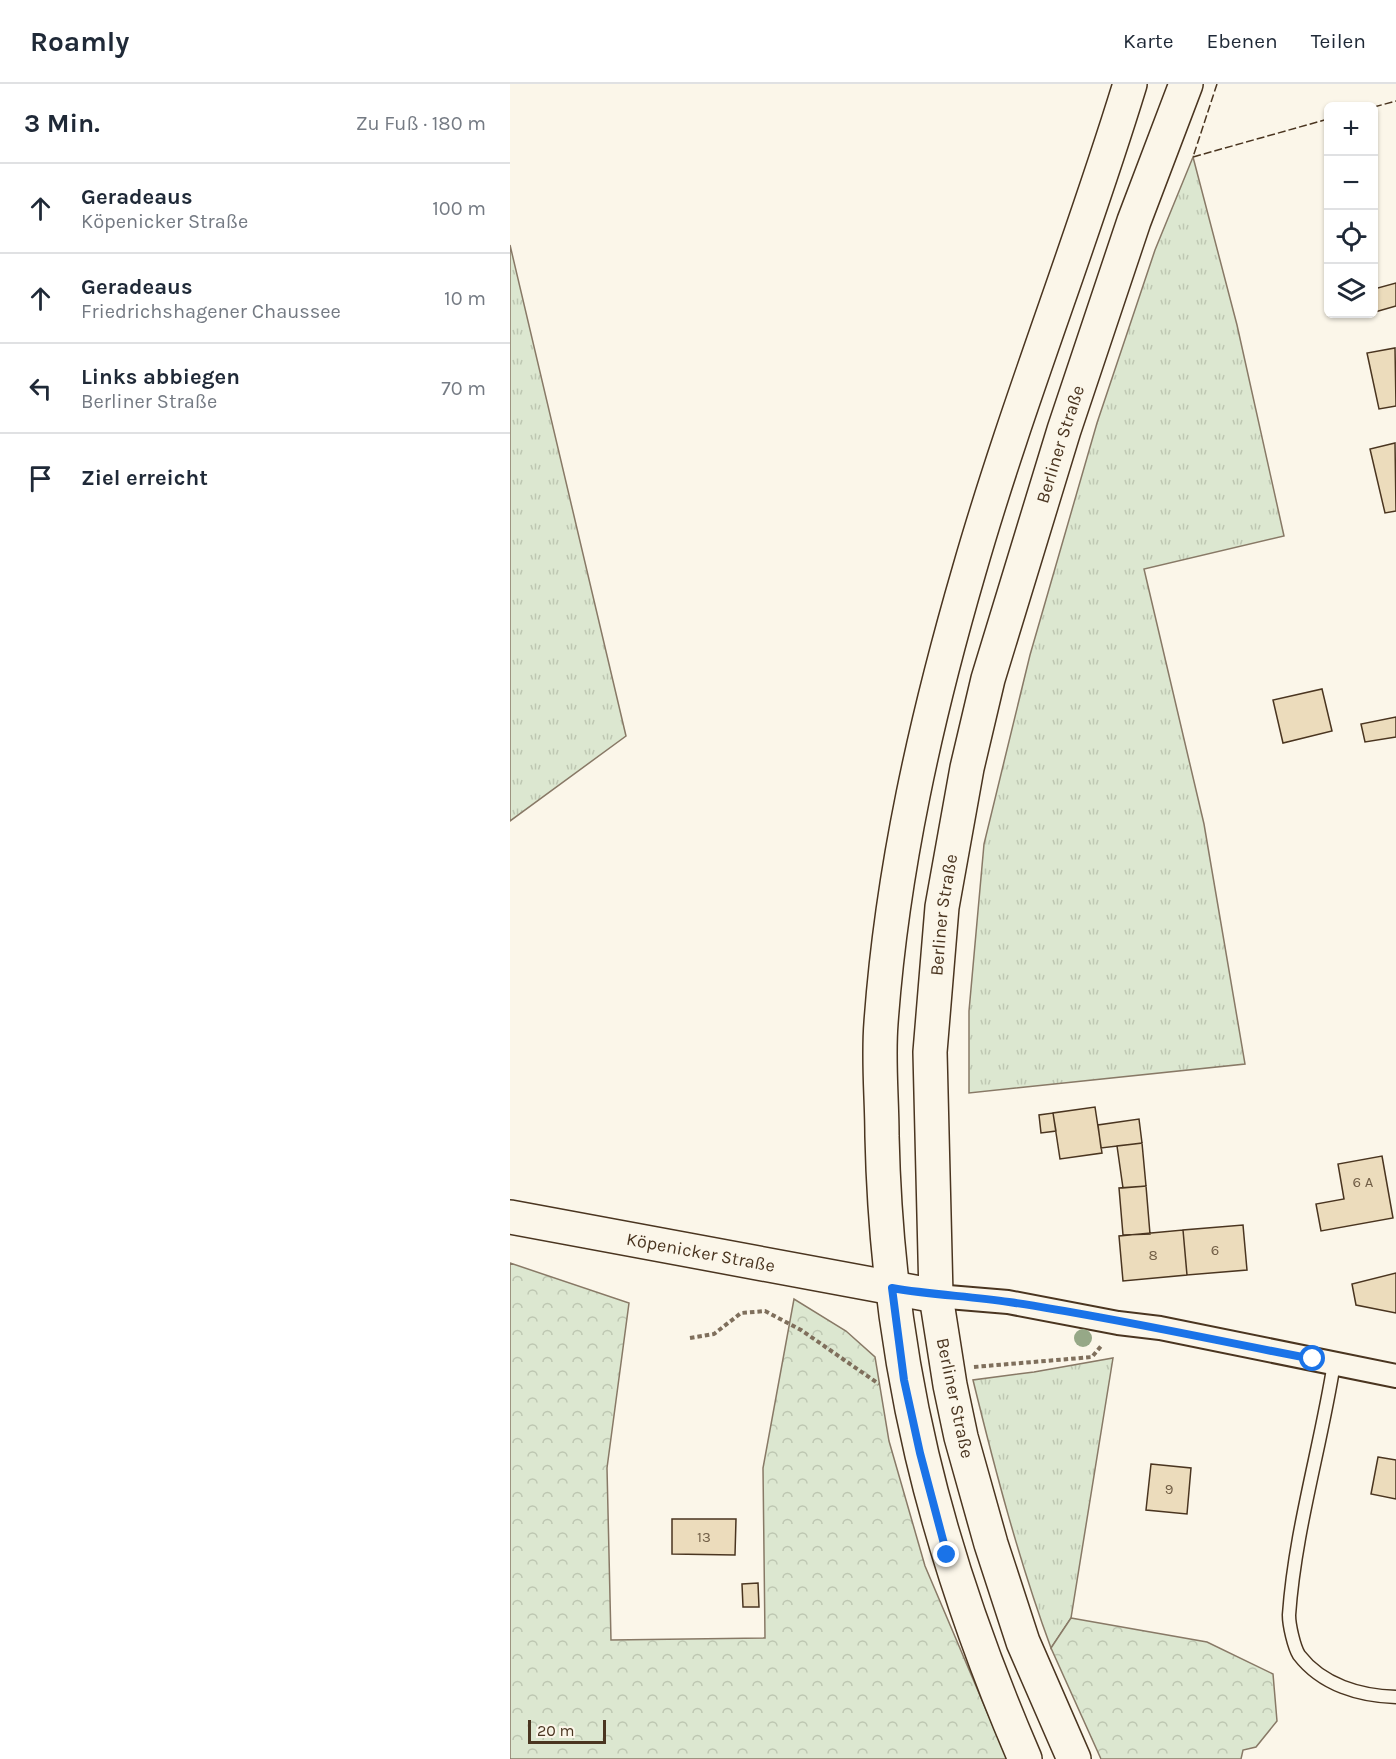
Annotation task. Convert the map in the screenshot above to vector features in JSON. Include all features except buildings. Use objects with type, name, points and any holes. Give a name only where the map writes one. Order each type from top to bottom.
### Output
[{"type":"main road","points":[[1025,1759],[988,1673],[947,1555],[920,1453],[904,1380],[892,1288],[884,1190],[880,1026],[902,848],[922,750],[969,571],[1130,84]]},
{"type":"main road","name":"Berliner Straße","points":[[1074,1759],[1023,1642],[991,1544],[962,1437],[936,1296],[930,1052],[942,907],[967,768],[1013,590],[1134,220],[1186,84]]},
{"type":"main road","name":"Köpenicker Straße","points":[[510,1217],[936,1296]]},
{"type":"street","points":[[936,1296],[1008,1302],[1118,1323],[1160,1328],[1396,1376]]},
{"type":"lane","points":[[1334,1363],[1300,1539],[1289,1618],[1298,1654],[1325,1679],[1367,1696],[1396,1697]]},
{"type":"path","points":[[690,1338],[714,1334],[741,1312],[765,1311],[801,1330],[835,1354]]},
{"type":"path","points":[[995,1365],[1092,1357],[1118,1323]]},
{"type":"green space","points":[[1193,157],[1237,325],[1284,536],[1144,569],[1204,824],[1245,1064],[969,1093],[969,1011],[984,844],[1030,655],[1097,423],[1155,250]]},
{"type":"green space","points":[[510,245],[626,736],[510,821]]},
{"type":"green space","points":[[510,1263],[629,1303],[607,1468],[611,1640],[765,1638],[763,1468],[794,1299],[846,1331],[875,1357],[889,1441],[925,1566],[1007,1759],[510,1759]]},
{"type":"green space","points":[[1113,1358],[1071,1618],[1051,1648],[1008,1515],[973,1380]]},
{"type":"green space","points":[[1071,1618],[1207,1642],[1273,1674],[1277,1721],[1256,1747],[1243,1750],[1241,1759],[1101,1759],[1051,1648]]},
{"type":"fence","points":[[1217,84],[1193,157],[1324,120]]},
{"type":"fence","points":[[1378,106],[1396,101]]},
{"type":"route","points":[[947,1555],[920,1453],[904,1380],[892,1288],[936,1296],[1008,1302],[1118,1323],[1160,1328],[1313,1359]]}]
